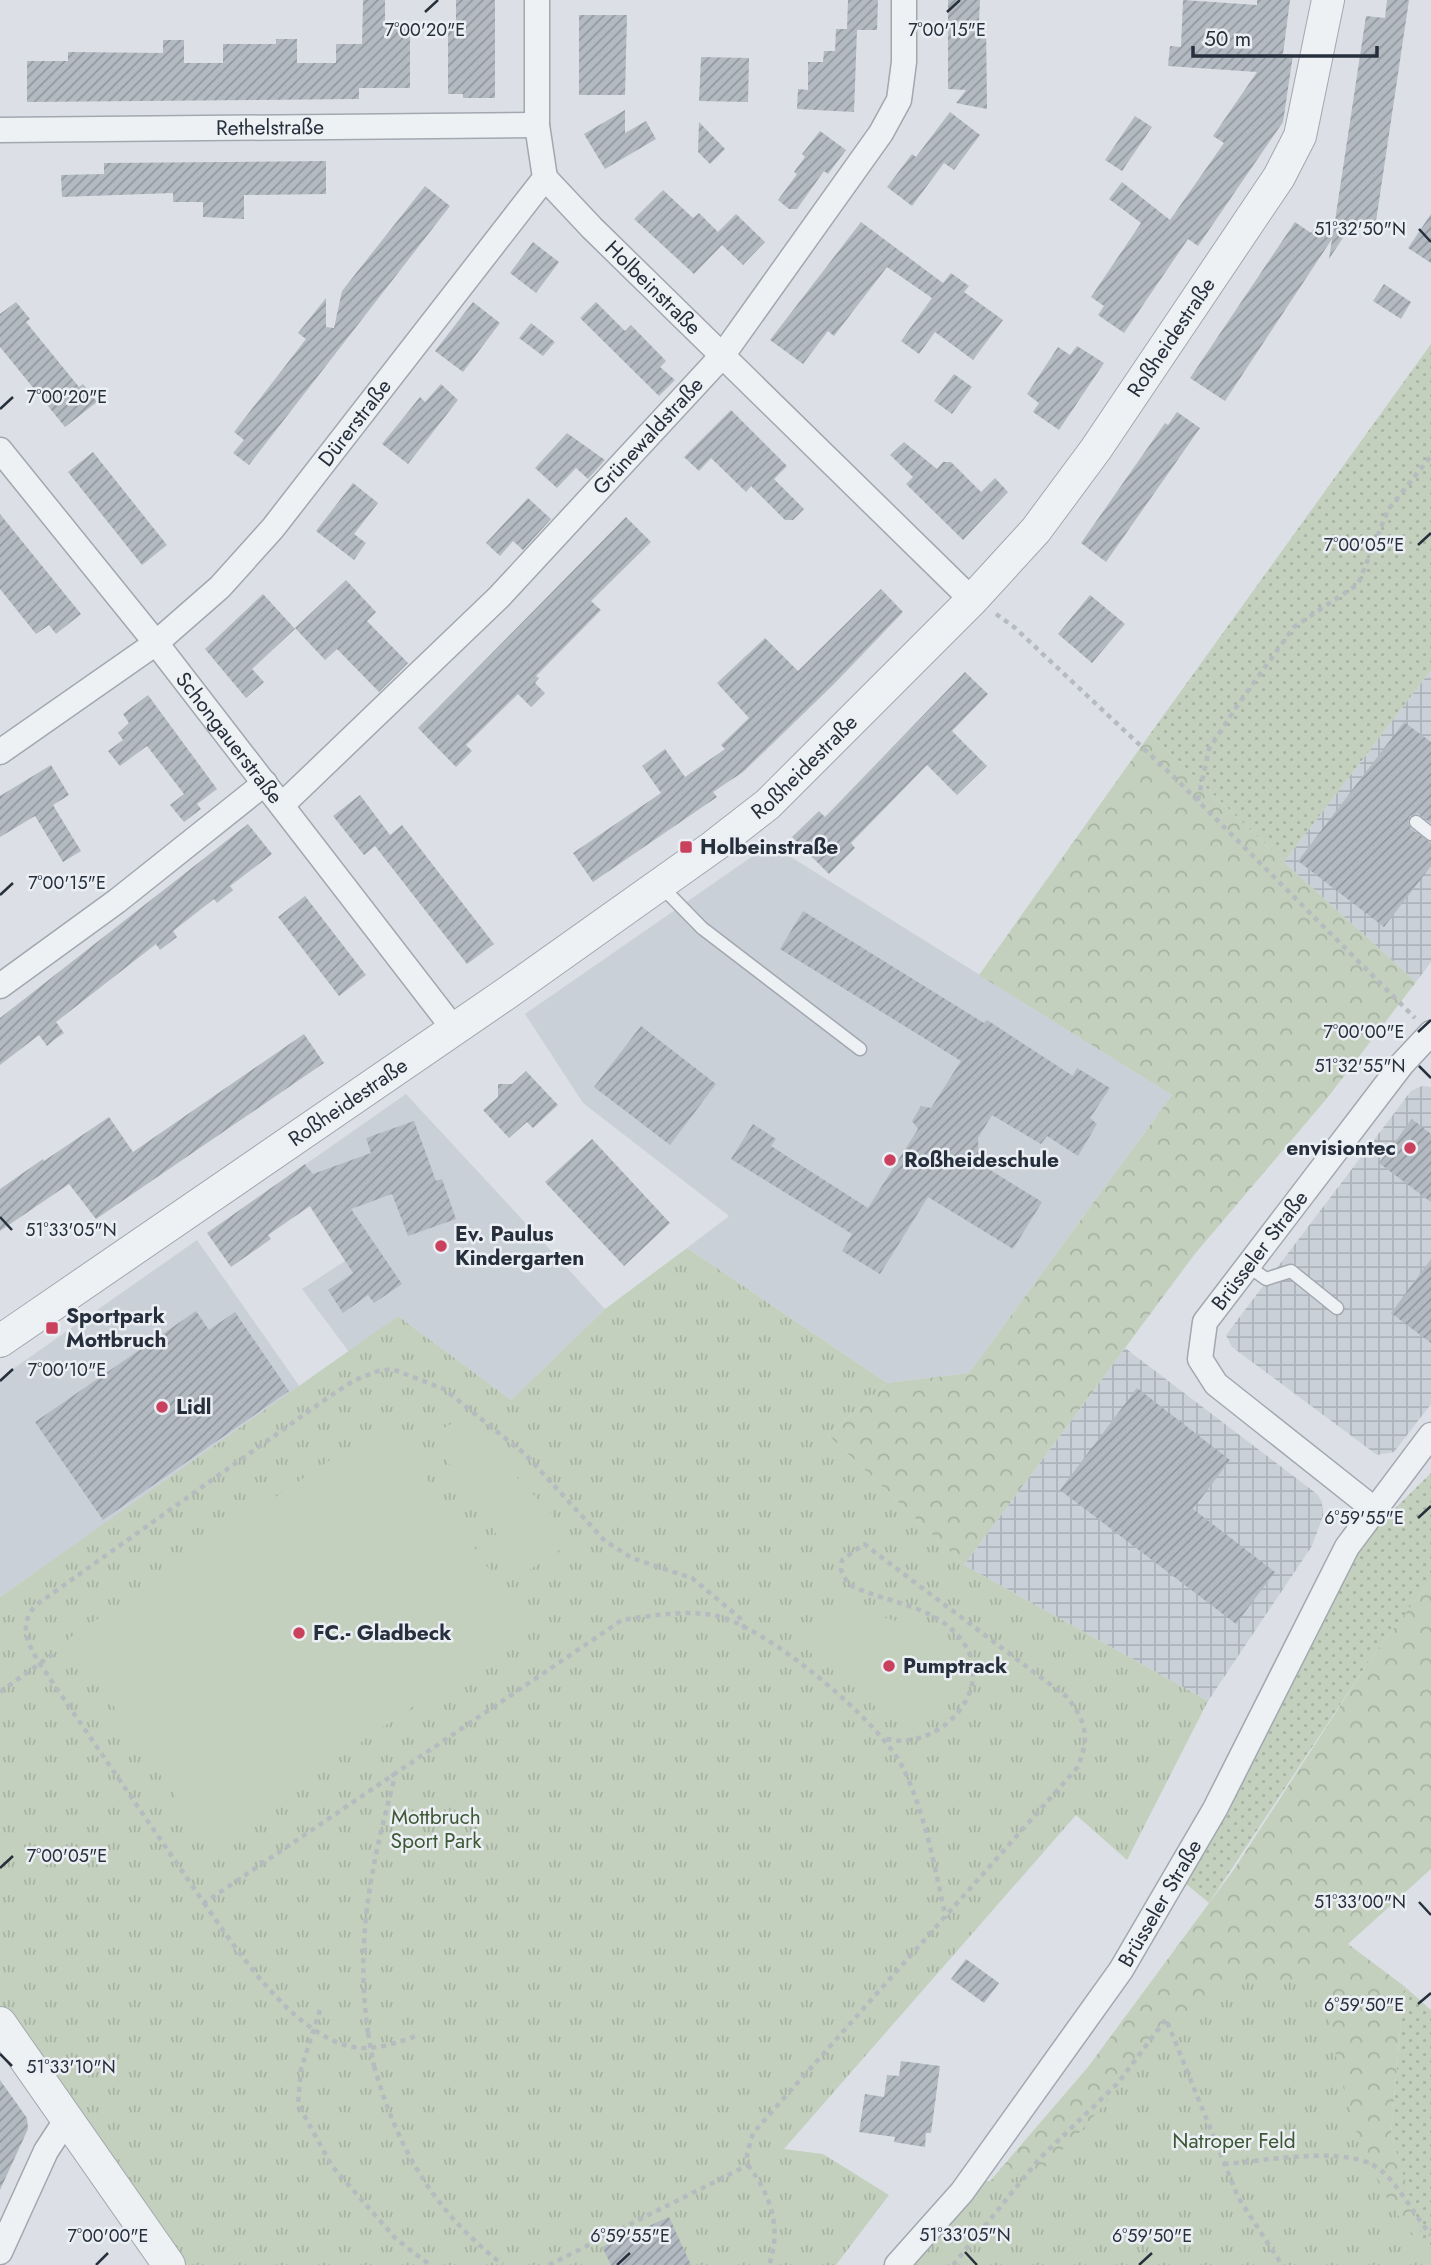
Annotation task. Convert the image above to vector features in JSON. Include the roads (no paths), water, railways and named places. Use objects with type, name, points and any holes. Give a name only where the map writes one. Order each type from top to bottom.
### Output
[{"type":"street","points":[[537,0],[537,125],[545,178]]},
{"type":"street","name":"Grünewaldstraße","points":[[282,806],[499,597],[722,356],[881,132],[899,100],[904,62],[904,0]]},
{"type":"street","name":"Roßheidestraße","points":[[0,1341],[660,885],[768,804],[972,600],[1036,530],[1096,449],[1279,177],[1300,136],[1328,0]]},
{"type":"street","name":"Rethelstraße","points":[[0,130],[537,125]]},
{"type":"street","name":"Holbeinstraße","points":[[545,178],[722,356],[972,600]]},
{"type":"street","name":"Dürerstraße","points":[[0,752],[156,643],[220,587],[273,528],[545,178]]},
{"type":"street","name":"Schongauerstraße","points":[[3,460],[156,643],[454,1029]]},
{"type":"street","points":[[0,986],[117,901],[265,783]]},
{"type":"street","name":"Brüsseler Straße","points":[[1375,1510],[1216,1384],[1200,1359],[1205,1322],[1402,1064],[1431,1034]]},
{"type":"street","name":"Brüsseler Straße","points":[[897,2265],[962,2192],[1121,1970],[1215,1809],[1347,1547],[1431,1435]]},
{"type":"street","points":[[0,2023],[169,2265]]},
{"type":"street","points":[[0,2252],[46,2151],[67,2119]]},
{"type":"lane","points":[[1416,822],[1431,834]]},
{"type":"lane","points":[[660,885],[702,928],[860,1049]]},
{"type":"lane","points":[[1248,1266],[1266,1279],[1291,1271],[1337,1308]]},
{"type":"place","name":"Holbeinstraße","points":[[686,847]]},
{"type":"place","name":"envisiontec","points":[[1410,1148]]},
{"type":"place","name":"Roßheideschule","points":[[890,1160]]},
{"type":"place","name":"Ev. Paulus Kindergarten","points":[[441,1246]]},
{"type":"place","name":"Sportpark Mottbruch","points":[[52,1328]]},
{"type":"place","name":"Lidl","points":[[162,1407]]},
{"type":"place","name":"FC.- Gladbeck","points":[[299,1633]]},
{"type":"place","name":"Pumptrack","points":[[889,1666]]},
{"type":"park label","name":"Mottbruch Sport Park","points":[[436,1829]]},
{"type":"park label","name":"Natroper Feld","points":[[1234,2141]]}]
